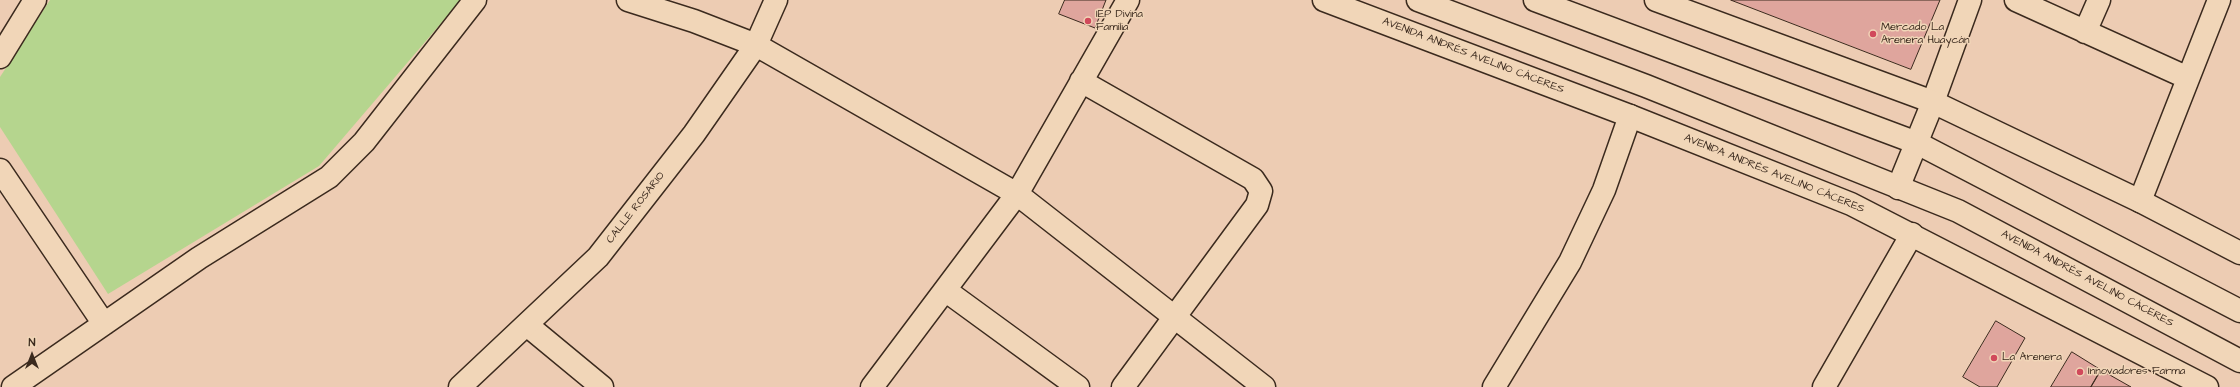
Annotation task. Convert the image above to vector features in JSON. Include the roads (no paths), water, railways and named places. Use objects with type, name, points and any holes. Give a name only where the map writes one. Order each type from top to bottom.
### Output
[{"type":"street","points":[[0,57],[36,0]]},
{"type":"street","points":[[13,387],[199,258],[329,177],[364,142],[474,0]]},
{"type":"street","points":[[628,0],[694,21],[756,45],[1017,194],[1264,387]]},
{"type":"street","name":"CALLE ROSARIO","points":[[460,387],[598,257],[694,134],[756,45],[776,0]]},
{"type":"street","points":[[872,387],[1017,194],[1128,0]]},
{"type":"street","name":"AVENIDA ANDRÉS AVELINO CÁCERES","points":[[1324,0],[1630,116],[1851,204],[1912,234],[2207,387]]},
{"type":"street","name":"AVENIDA ANDRÉS AVELINO CÁCERES","points":[[1418,0],[1646,86],[1958,211],[2240,361]]},
{"type":"street","points":[[1535,0],[1916,143],[2240,311]]},
{"type":"street","points":[[1656,0],[1933,102],[2140,201],[2240,253]]},
{"type":"street","points":[[1898,188],[1933,102],[1970,0]]},
{"type":"street","points":[[2016,0],[2188,78]]},
{"type":"street","points":[[2085,32],[2099,0]]},
{"type":"street","points":[[2140,201],[2219,0]]},
{"type":"street","points":[[1081,81],[1253,179],[1261,191],[1257,206],[1123,387]]},
{"type":"street","points":[[1494,387],[1570,262],[1604,190],[1630,116]]},
{"type":"street","points":[[0,170],[104,324]]},
{"type":"street","points":[[1824,387],[1912,234]]},
{"type":"street","points":[[944,290],[1078,387]]},
{"type":"street","points":[[527,325],[602,387]]},
{"type":"place","name":"IEP Divina Familia","points":[[1088,21]]},
{"type":"place","name":"Mercado La Arenera Huaycán","points":[[1873,34]]},
{"type":"place","name":"La Arenera","points":[[1994,358]]},
{"type":"place","name":"Innovadores Farma","points":[[2080,372]]}]
